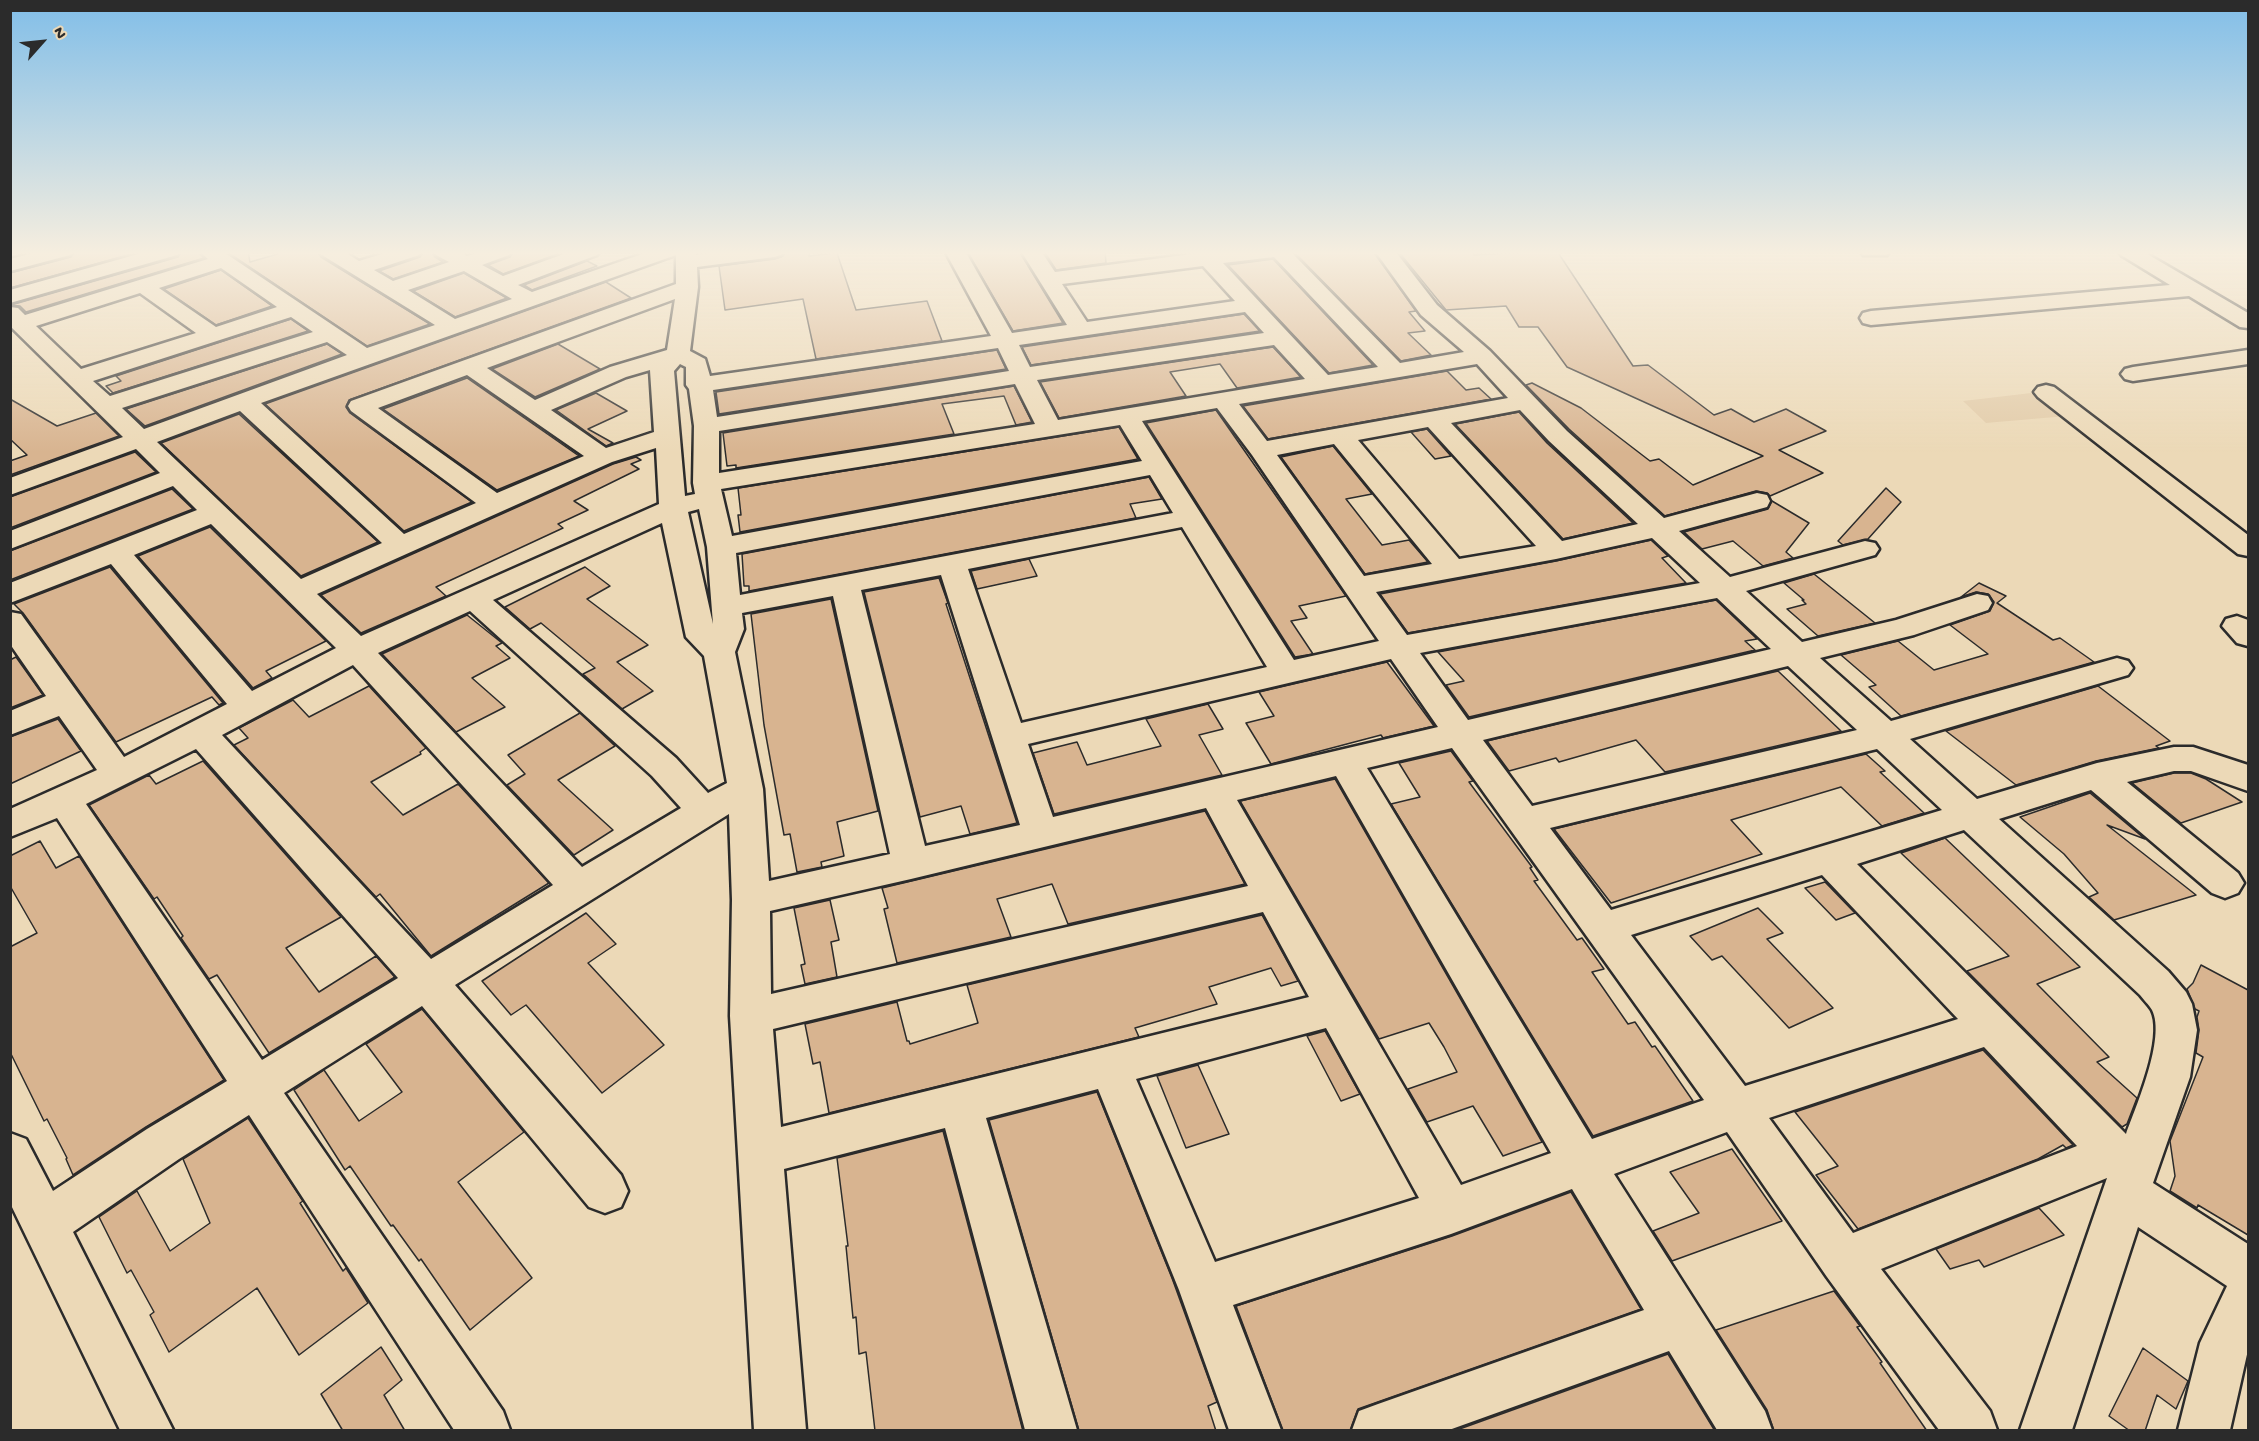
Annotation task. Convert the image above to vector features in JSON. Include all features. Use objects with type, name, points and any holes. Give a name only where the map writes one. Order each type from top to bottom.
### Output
[{"type":"street","points":[[21,318],[78,378],[357,650],[579,888]]},
{"type":"street","points":[[189,318],[213,335]]},
{"type":"street","points":[[78,378],[265,318]]},
{"type":"street","points":[[307,318],[364,357]]},
{"type":"street","points":[[439,318],[453,327]]},
{"type":"street","points":[[10,487],[364,357],[478,318]]},
{"type":"street","points":[[360,406],[602,318]]},
{"type":"street","points":[[683,318],[678,354],[662,369],[673,508],[701,637],[719,652]]},
{"type":"street","points":[[993,318],[1050,429]]},
{"type":"street","points":[[1074,318],[1081,329]]},
{"type":"street","points":[[698,385],[1157,318]]},
{"type":"street","points":[[1262,318],[1323,384]]},
{"type":"street","points":[[1343,318],[1396,372]]},
{"type":"street","points":[[1439,318],[1482,356],[1558,436],[2154,983],[2172,1004],[2176,1030],[2169,1077],[2124,1173],[2046,1431]]},
{"type":"street","points":[[106,405],[330,334]]},
{"type":"street","points":[[706,426],[1280,337]]},
{"type":"street","points":[[531,410],[618,372],[678,354],[697,364],[698,385],[706,426],[709,490],[721,547],[729,629],[719,652],[746,789],[751,900],[751,1016],[780,1431]]},
{"type":"street","points":[[10,824],[118,775],[357,650],[709,490],[1050,429],[1482,356]]},
{"type":"street","points":[[2133,374],[2248,357]]},
{"type":"street","points":[[469,366],[603,457]]},
{"type":"street","points":[[317,374],[495,504]]},
{"type":"street","points":[[2046,392],[2248,548]]},
{"type":"street","points":[[1223,400],[1261,450],[1460,734],[1971,1431]]},
{"type":"street","points":[[244,401],[401,546]]},
{"type":"street","points":[[1261,450],[1525,402]]},
{"type":"street","points":[[1127,416],[1188,518],[1287,674]]},
{"type":"street","points":[[1434,418],[1556,551]]},
{"type":"street","points":[[298,591],[603,457],[667,436]]},
{"type":"street","points":[[1341,436],[1452,569]]},
{"type":"street","points":[[721,547],[1157,466]]},
{"type":"street","points":[[10,541],[178,475]]},
{"type":"street","points":[[1356,586],[1556,551],[1659,528],[1757,501]]},
{"type":"street","points":[[10,594],[217,512]]},
{"type":"street","points":[[727,607],[1188,518]]},
{"type":"street","points":[[1009,737],[1398,647],[1724,588],[1865,549]]},
{"type":"street","points":[[116,552],[248,707]]},
{"type":"street","points":[[952,565],[1041,834]]},
{"type":"street","points":[[845,584],[911,864]]},
{"type":"street","points":[[472,597],[664,767],[704,811]]},
{"type":"street","points":[[751,900],[1041,834],[1903,628],[1977,603]]},
{"type":"street","points":[[16,640],[65,700],[118,775]]},
{"type":"street","points":[[1524,821],[1884,735],[2117,668]]},
{"type":"street","points":[[10,724],[65,700]]},
{"type":"street","points":[[200,732],[426,981],[605,1191]]},
{"type":"street","points":[[1603,928],[2097,776],[2174,759],[2193,759],[2248,778]]},
{"type":"street","points":[[1345,761],[1582,1164],[1746,1431]]},
{"type":"street","points":[[2097,776],[2225,883]]},
{"type":"street","points":[[44,1224],[163,1144],[254,1087],[704,811],[746,789]]},
{"type":"street","points":[[1215,792],[1451,1211]]},
{"type":"street","points":[[64,800],[484,1431]]},
{"type":"street","points":[[1829,859],[1991,1027],[2124,1173],[2248,1272]]},
{"type":"street","points":[[751,1016],[1273,895]]},
{"type":"street","points":[[762,1153],[1337,1008]]},
{"type":"street","points":[[1203,1290],[1451,1211],[1736,1109],[1991,1027]]},
{"type":"street","points":[[1110,1067],[1203,1290],[1255,1431]]},
{"type":"street","points":[[960,1104],[1051,1431]]},
{"type":"street","points":[[10,1154],[147,1431]]},
{"type":"street","points":[[1844,1260],[2124,1173]]},
{"type":"street","points":[[2204,1431],[2226,1343],[2248,1296]]},
{"type":"street","points":[[1377,1431],[1680,1322]]},
{"type":"shaded area","points":[[2031,393],[2067,416],[1986,423],[1963,401]]},
{"type":"building","points":[[206,318],[236,318],[216,325]]},
{"type":"building","points":[[326,318],[421,318],[430,324],[367,346]]},
{"type":"building","points":[[505,318],[575,318],[349,400],[346,407],[350,413],[472,502],[404,531],[265,404]]},
{"type":"building","points":[[807,318],[933,318],[942,341],[816,359]]},
{"type":"building","points":[[1006,318],[1060,318],[1063,323],[1013,331]]},
{"type":"building","points":[[1215,318],[1248,318],[1260,331],[1031,365],[1022,347]]},
{"type":"building","points":[[1278,318],[1329,318],[1373,365],[1329,373]]},
{"type":"building","points":[[1359,318],[1414,318],[1425,331],[1408,333],[1431,355],[1401,361]]},
{"type":"building","points":[[1514,318],[1601,318],[1633,366],[1648,365],[1714,415],[1731,409],[1754,422],[1786,409],[1826,431],[1779,450],[1823,473],[1770,496],[1767,493],[1756,491],[1665,516],[1569,429],[1526,385],[1532,383],[1581,408],[1650,461],[1659,459],[1693,485],[1763,456],[1567,367],[1538,327],[1519,327]]},
{"type":"building","points":[[291,319],[308,331],[113,393],[106,386],[121,381],[116,376]]},
{"type":"building","points":[[327,344],[342,354],[145,426],[126,409]]},
{"type":"building","points":[[558,344],[600,369],[535,397],[492,369]]},
{"type":"building","points":[[1273,347],[1301,377],[1237,388],[1220,364],[1170,372],[1186,396],[1059,418],[1040,382]]},
{"type":"building","points":[[997,350],[1006,369],[719,414],[716,392]]},
{"type":"building","points":[[1447,371],[1466,390],[1479,388],[1491,399],[1268,439],[1243,406]]},
{"type":"building","points":[[467,378],[579,456],[497,490],[383,409]]},
{"type":"building","points":[[1014,386],[1032,422],[1016,425],[1004,396],[942,404],[954,434],[736,468],[736,465],[727,466],[723,433]]},
{"type":"building","points":[[596,393],[627,411],[588,429],[613,443],[606,446],[556,410]]},
{"type":"building","points":[[10,399],[57,426],[96,413],[119,436],[10,475],[10,461],[27,455],[10,439]]},
{"type":"building","points":[[1216,410],[1346,596],[1299,606],[1307,618],[1291,621],[1313,654],[1295,657],[1146,423]]},
{"type":"building","points":[[1519,412],[1547,443],[1633,523],[1563,539],[1455,424]]},
{"type":"building","points":[[239,414],[378,542],[301,576],[161,443]]},
{"type":"building","points":[[1119,427],[1138,459],[740,532],[738,488]]},
{"type":"building","points":[[1427,429],[1451,456],[1435,459],[1411,432]]},
{"type":"building","points":[[1333,446],[1372,494],[1346,499],[1382,545],[1409,540],[1428,562],[1365,574],[1281,457]]},
{"type":"building","points":[[135,452],[156,472],[10,528],[10,497]]},
{"type":"building","points":[[636,457],[641,460],[631,464],[639,469],[574,501],[588,510],[558,524],[563,528],[436,587],[446,596],[361,633],[321,595],[613,464]]},
{"type":"building","points":[[1149,477],[1162,499],[1130,504],[1136,518],[749,591],[749,586],[744,586],[742,554]]},
{"type":"building","points":[[1886,488],[1901,502],[1868,539],[1843,545],[1838,541]]},
{"type":"building","points":[[172,489],[193,509],[10,580],[10,551]]},
{"type":"building","points":[[1772,501],[1809,523],[1786,552],[1793,558],[1763,566],[1733,541],[1702,549],[1684,532],[1768,509]]},
{"type":"building","points":[[210,527],[326,641],[266,671],[272,678],[253,688],[138,556]]},
{"type":"building","points":[[1651,540],[1668,556],[1662,558],[1686,583],[1408,633],[1380,594],[1556,561]]},
{"type":"building","points":[[1029,559],[1037,576],[977,589],[971,571]]},
{"type":"building","points":[[110,567],[223,703],[219,705],[212,697],[116,742],[23,613],[14,604]]},
{"type":"building","points":[[585,567],[610,586],[587,599],[648,645],[617,662],[653,691],[622,709],[583,674],[595,668],[541,623],[530,629],[505,607]]},
{"type":"building","points":[[1814,574],[1875,623],[1818,636],[1787,609],[1806,604],[1784,583]]},
{"type":"building","points":[[939,578],[1017,823],[970,834],[961,806],[920,817],[864,592]]},
{"type":"building","points":[[1979,583],[2006,596],[1997,603],[2053,640],[2060,638],[2094,662],[1901,716],[1869,687],[1876,685],[1841,655],[1898,641],[1934,670],[1988,654],[1950,625],[1990,611],[1994,602],[1988,594],[1976,592],[1961,597]]},
{"type":"building","points":[[831,599],[878,811],[837,822],[844,856],[821,862],[822,867],[797,872],[790,834],[784,835],[764,725],[751,614]]},
{"type":"building","points":[[1716,600],[1757,639],[1745,641],[1755,650],[1469,717],[1446,685],[1464,681],[1438,652]]},
{"type":"building","points":[[467,615],[502,643],[496,646],[510,658],[472,678],[505,707],[456,732],[382,654]]},
{"type":"building","points":[[16,657],[43,695],[10,708],[10,660]]},
{"type":"building","points":[[1387,662],[1434,726],[1383,738],[1381,735],[1271,764],[1246,723],[1274,716],[1259,692]]},
{"type":"building","points":[[1778,671],[1841,731],[1665,772],[1636,740],[1559,762],[1556,758],[1509,771],[1487,741]]},
{"type":"building","points":[[369,686],[426,748],[420,752],[421,754],[371,782],[403,815],[458,784],[549,883],[431,956],[380,894],[376,897],[234,745],[248,738],[239,728],[293,700],[309,717]]},
{"type":"building","points":[[2098,686],[2170,741],[2156,746],[2159,748],[2096,761],[2016,785],[1946,731]]},
{"type":"building","points":[[1208,704],[1223,729],[1199,735],[1222,775],[1054,814],[1033,753],[1077,742],[1087,765],[1161,746],[1146,719]]},
{"type":"building","points":[[580,713],[615,746],[558,780],[613,830],[574,855],[507,785],[525,774],[508,755]]},
{"type":"building","points":[[58,719],[81,751],[10,784],[10,737]]},
{"type":"building","points":[[1451,751],[1473,781],[1469,782],[1532,867],[1530,868],[1538,880],[1534,881],[1577,940],[1582,938],[1604,969],[1592,972],[1628,1024],[1635,1022],[1652,1047],[1655,1046],[1693,1101],[1593,1136],[1391,804],[1420,797],[1399,763]]},
{"type":"building","points":[[1866,754],[1885,771],[1880,772],[1924,813],[1882,826],[1841,787],[1731,820],[1762,854],[1611,903],[1554,829]]},
{"type":"building","points":[[203,761],[341,917],[286,948],[319,992],[376,956],[395,977],[269,1053],[217,975],[209,979],[157,897],[154,899],[89,805],[149,775],[156,784]]},
{"type":"building","points":[[2174,773],[2191,773],[2206,779],[2242,802],[2181,823],[2132,783]]},
{"type":"building","points":[[1335,779],[1542,1142],[1503,1156],[1473,1106],[1427,1122],[1408,1089],[1457,1072],[1444,1047],[1429,1023],[1379,1039],[1240,801]]},
{"type":"building","points":[[2090,793],[2145,839],[2107,825],[2196,895],[2114,920],[2089,897],[2098,893],[2064,854],[2020,817]]},
{"type":"building","points":[[1205,811],[1245,884],[1068,924],[1052,884],[997,899],[1011,937],[897,963],[884,909],[888,908],[882,888]]},
{"type":"building","points":[[1945,838],[2080,967],[2037,984],[2109,1057],[2097,1062],[2137,1098],[2127,1124],[2122,1127],[1967,971],[2009,956],[1901,853]]},
{"type":"building","points":[[40,841],[56,868],[79,856],[224,1080],[73,1175],[67,1158],[47,1119],[44,1121],[10,1052],[10,947],[37,933],[10,886],[10,856]]},
{"type":"building","points":[[1825,882],[1855,913],[1836,920],[1805,888]]},
{"type":"building","points":[[830,900],[839,940],[831,942],[837,977],[805,984],[801,965],[805,964],[794,908]]},
{"type":"building","points":[[1758,908],[1783,933],[1767,939],[1833,1008],[1789,1028],[1722,956],[1712,960],[1690,936]]},
{"type":"building","points":[[586,913],[616,944],[588,963],[664,1045],[602,1093],[526,1005],[511,1015],[482,981]]},
{"type":"building","points":[[1262,915],[1298,981],[1281,986],[1271,968],[1209,987],[1217,1004],[1135,1028],[1139,1037],[829,1113],[820,1062],[813,1064],[805,1024],[897,1002],[907,1041],[910,1044],[978,1023],[967,985]]},
{"type":"building","points":[[2201,965],[2248,990],[2248,1235],[2170,1191],[2175,1176],[2170,1141],[2203,1057],[2196,1053],[2199,1011],[2195,1009],[2187,989],[2193,983]]},
{"type":"building","points":[[422,1009],[524,1132],[458,1182],[532,1278],[470,1330],[421,1259],[419,1261],[393,1225],[391,1226],[350,1166],[345,1170],[294,1090],[324,1070],[359,1121],[402,1092],[366,1044]]},
{"type":"building","points":[[1325,1031],[1360,1094],[1341,1101],[1307,1036]]},
{"type":"building","points":[[1983,1050],[2073,1145],[2066,1148],[2063,1145],[2038,1159],[1858,1229],[1816,1175],[1838,1166],[1795,1112]]},
{"type":"building","points":[[1198,1065],[1229,1134],[1186,1148],[1157,1076]]},
{"type":"building","points":[[1097,1092],[1172,1278],[1217,1402],[1208,1406],[1216,1431],[1079,1431],[989,1120]]},
{"type":"building","points":[[248,1118],[303,1201],[300,1203],[343,1271],[346,1268],[368,1303],[299,1355],[257,1288],[169,1352],[150,1315],[154,1312],[131,1270],[127,1273],[99,1217],[137,1191],[170,1251],[210,1223],[183,1159]]},
{"type":"building","points":[[943,1131],[1023,1431],[875,1431],[866,1352],[859,1354],[856,1317],[853,1318],[846,1246],[848,1246],[837,1158]]},
{"type":"building","points":[[1732,1149],[1782,1221],[1672,1261],[1653,1231],[1699,1213],[1670,1172]]},
{"type":"building","points":[[1571,1192],[1641,1309],[1358,1409],[1350,1431],[1283,1431],[1236,1306],[1452,1236]]},
{"type":"building","points":[[2039,1208],[2064,1235],[1984,1267],[1979,1260],[1950,1269],[1936,1249]]},
{"type":"building","points":[[1834,1291],[1860,1326],[1857,1327],[1927,1431],[1774,1431],[1767,1410],[1716,1330]]},
{"type":"building","points":[[381,1347],[402,1380],[384,1395],[405,1431],[343,1431],[321,1394]]},
{"type":"building","points":[[2143,1348],[2188,1381],[2176,1409],[2157,1395],[2145,1431],[2130,1431],[2109,1416]]},
{"type":"building","points":[[1668,1354],[1715,1431],[1454,1431]]}]
